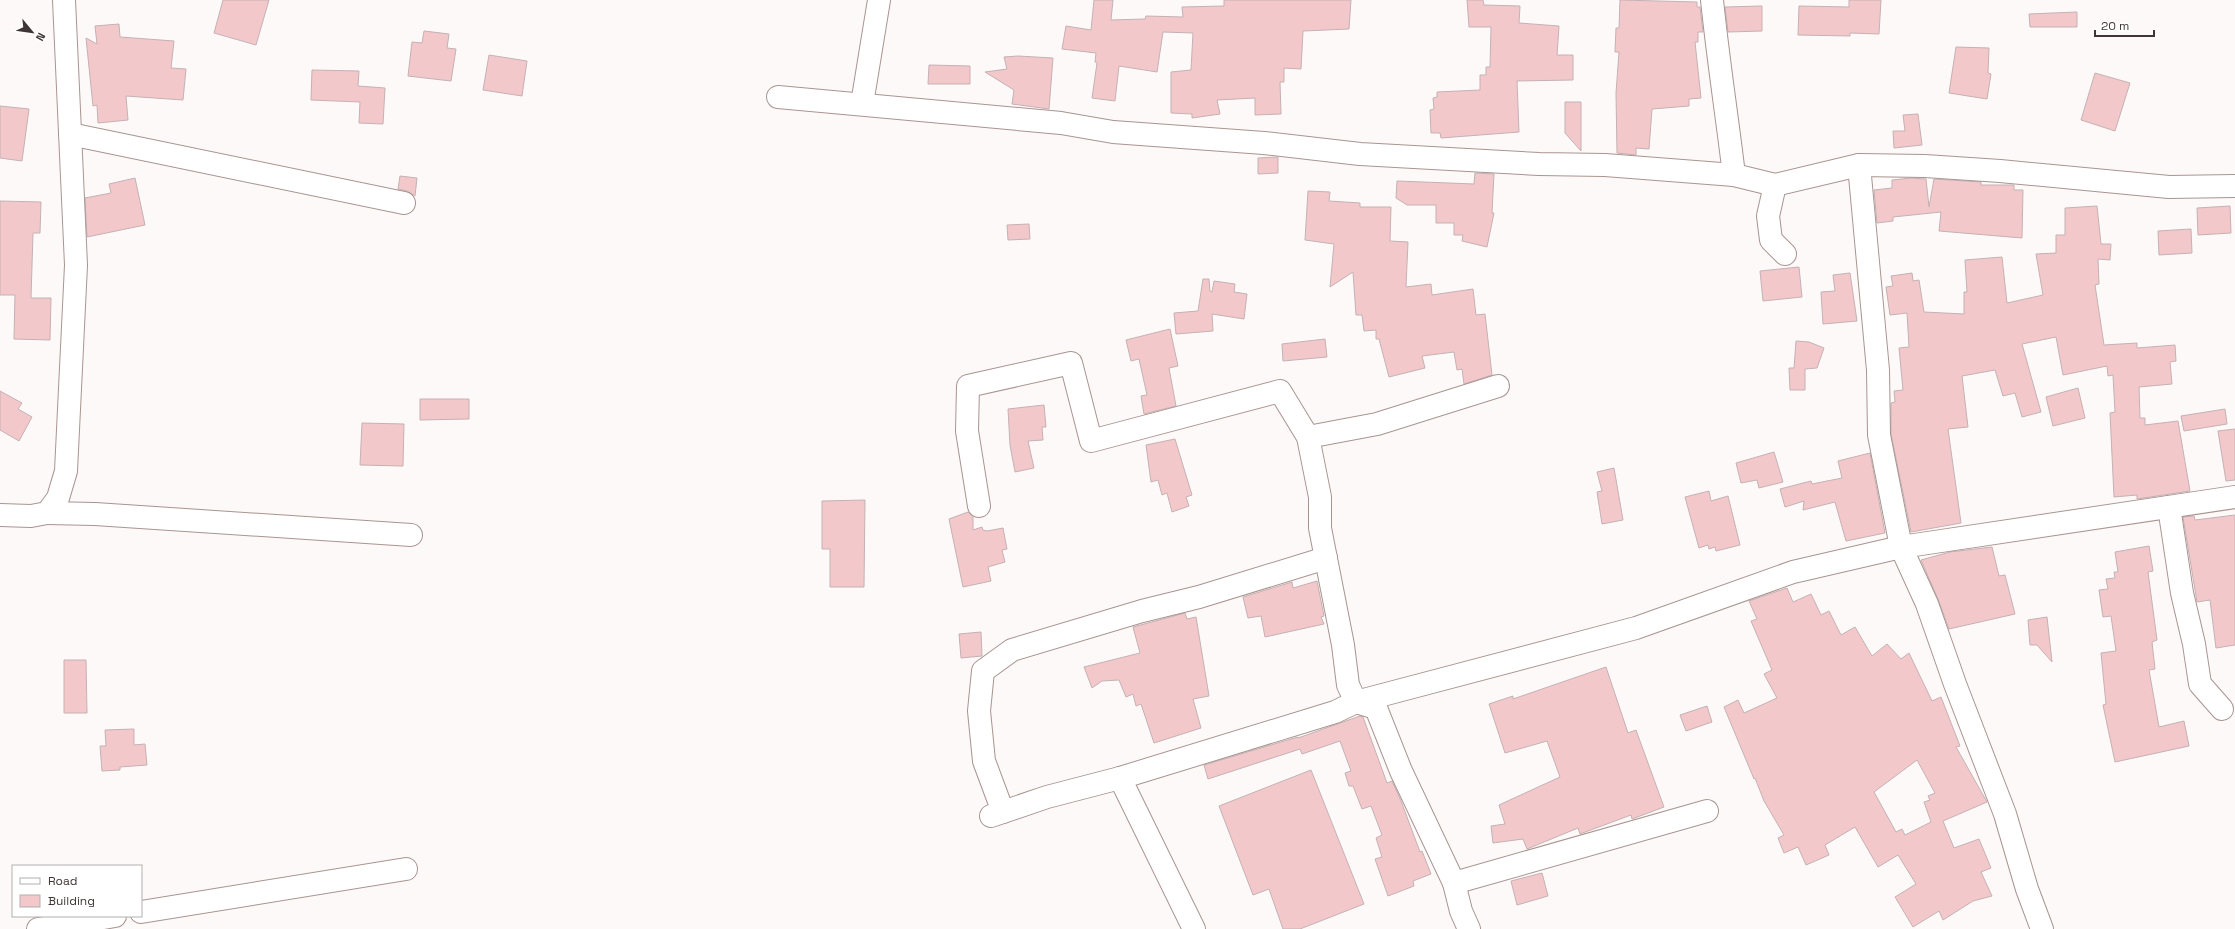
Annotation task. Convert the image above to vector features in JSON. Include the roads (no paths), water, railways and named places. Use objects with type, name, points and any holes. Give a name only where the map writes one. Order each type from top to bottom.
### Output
[{"type":"street","points":[[47,513],[58,498],[66,471],[76,265],[64,0]]},
{"type":"street","points":[[862,104],[879,0]]},
{"type":"street","points":[[1712,0],[1719,71],[1728,119],[1734,175]]},
{"type":"street","points":[[778,97],[1060,123],[1113,132],[1264,143],[1360,154],[1539,164],[1605,165],[1734,175],[1775,185],[1860,165],[1924,166],[2000,171],[2169,187],[2235,186]]},
{"type":"street","points":[[70,134],[404,203]]},
{"type":"street","points":[[1860,165],[1878,370],[1879,435],[1901,547],[1927,604],[1955,684],[2005,814],[2027,889],[2042,929]]},
{"type":"street","points":[[1775,185],[1768,216],[1771,240],[1785,254]]},
{"type":"street","points":[[979,506],[967,431],[968,386],[1071,363],[1091,440],[1280,391],[1308,437],[1320,497],[1320,528],[1343,645],[1348,685],[1356,702],[1376,708],[1401,771],[1454,883],[1461,911],[1469,929]]},
{"type":"street","points":[[1308,437],[1377,424],[1498,386]]},
{"type":"street","points":[[1326,558],[1199,597],[1142,611],[1012,650],[983,671],[979,711],[984,761],[997,814],[1047,797],[1120,778],[1335,712],[1356,702],[1636,628],[1793,572],[1901,547],[2235,497]]},
{"type":"street","points":[[2169,507],[2182,594],[2194,644],[2200,684],[2222,709]]},
{"type":"street","points":[[0,515],[31,516],[47,513],[95,514],[411,535]]},
{"type":"street","points":[[1120,778],[1194,929]]},
{"type":"street","points":[[1454,883],[1707,811]]},
{"type":"street","points":[[142,912],[406,869]]},
{"type":"street","points":[[38,929],[109,917]]}]
